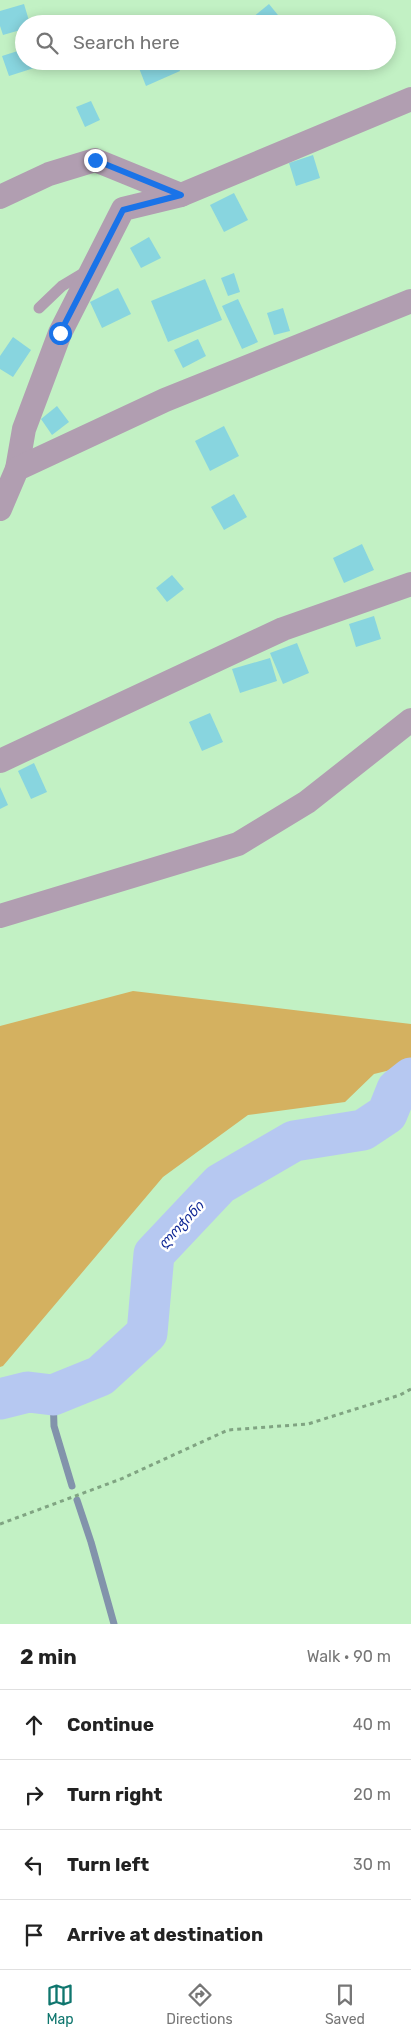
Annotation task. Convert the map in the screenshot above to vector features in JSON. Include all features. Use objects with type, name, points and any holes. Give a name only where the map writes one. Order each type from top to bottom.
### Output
[{"type":"street","points":[[0,509],[18,470],[24,430],[60,333],[123,210],[181,195],[411,99]]},
{"type":"street","points":[[0,196],[50,174],[95,160],[181,195]]},
{"type":"street","points":[[18,470],[165,400],[411,301]]},
{"type":"street","points":[[0,761],[283,629],[411,584]]},
{"type":"street","points":[[0,916],[238,844],[307,802],[411,720]]},
{"type":"lane","points":[[39,308],[62,286],[92,268]]},
{"type":"path","points":[[0,1524],[121,1479],[228,1430],[308,1424],[400,1395],[411,1389]]},
{"type":"shaded area","points":[[133,991],[411,1024],[411,1065],[374,1074],[345,1102],[248,1115],[163,1177],[3,1366],[0,1367],[0,1026]]},
{"type":"building","points":[[24,4],[27,15],[15,15],[15,32],[3,35],[0,26],[0,11]]},
{"type":"building","points":[[269,4],[278,15],[256,15]]},
{"type":"building","points":[[15,52],[15,70],[28,70],[9,76],[2,56]]},
{"type":"building","points":[[140,70],[180,70],[180,71],[146,86]]},
{"type":"building","points":[[91,101],[100,120],[85,127],[76,107]]},
{"type":"building","points":[[313,155],[320,178],[296,186],[289,163]]},
{"type":"building","points":[[234,193],[248,220],[224,232],[210,205]]},
{"type":"building","points":[[149,237],[161,258],[141,268],[130,248]]},
{"type":"building","points":[[234,273],[240,292],[228,296],[221,278]]},
{"type":"building","points":[[205,279],[222,320],[168,342],[151,301]]},
{"type":"building","points":[[118,288],[131,314],[102,328],[90,302]]},
{"type":"building","points":[[238,299],[258,342],[242,349],[222,306]]},
{"type":"building","points":[[283,308],[290,331],[274,335],[267,313]]},
{"type":"building","points":[[13,337],[31,350],[13,377],[0,369],[0,356]]},
{"type":"building","points":[[198,339],[206,356],[183,368],[174,350]]},
{"type":"building","points":[[57,406],[69,422],[52,435],[41,419]]},
{"type":"building","points":[[224,426],[239,456],[210,471],[195,441]]},
{"type":"building","points":[[234,494],[247,517],[224,530],[211,507]]},
{"type":"building","points":[[362,544],[374,570],[344,583],[333,558]]},
{"type":"building","points":[[172,575],[184,589],[167,602],[156,588]]},
{"type":"building","points":[[374,616],[381,639],[356,647],[349,624]]},
{"type":"building","points":[[297,643],[309,673],[283,684],[270,653]]},
{"type":"building","points":[[270,658],[277,681],[240,693],[232,669]]},
{"type":"building","points":[[210,713],[223,742],[202,751],[189,722]]},
{"type":"building","points":[[34,763],[47,792],[31,799],[18,771]]},
{"type":"building","points":[[0,787],[8,805],[0,809]]},
{"type":"waterway","name":"ლოჭინი","points":[[0,1399],[28,1392],[53,1395],[100,1376],[147,1333],[154,1254],[220,1184],[294,1141],[363,1130],[387,1114],[397,1089],[411,1078]]},
{"type":"waterway","points":[[53,1395],[54,1426],[72,1486]]},
{"type":"waterway","points":[[77,1500],[114,1624]]},
{"type":"route","points":[[60,333],[123,210],[181,195],[95,160]]}]
